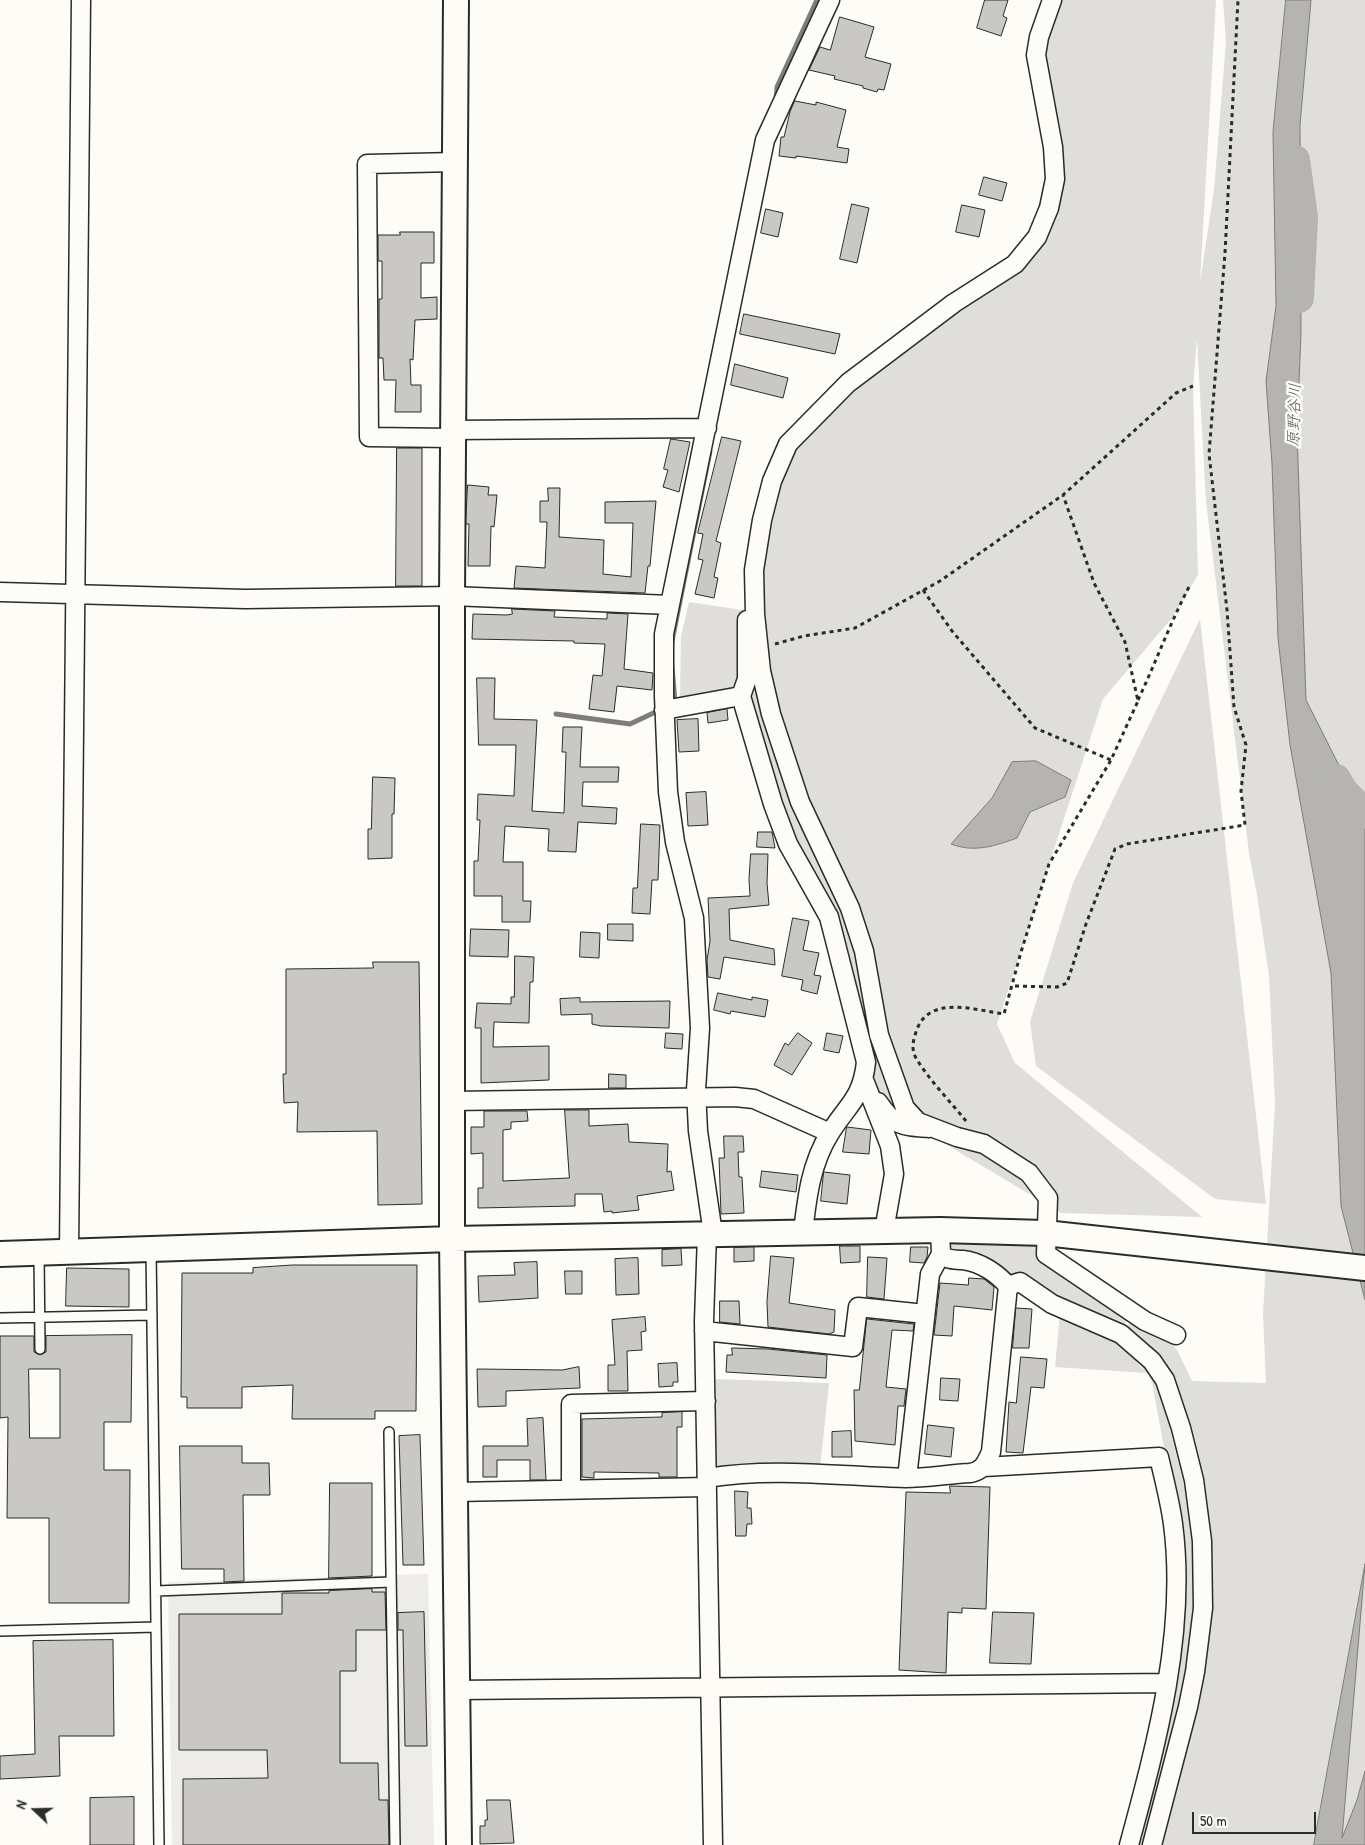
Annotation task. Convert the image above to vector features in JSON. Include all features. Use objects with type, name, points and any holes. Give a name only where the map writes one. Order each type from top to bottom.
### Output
[{"type":"street","points":[[69,1252],[81,0]]},
{"type":"street","points":[[456,0],[452,596],[452,1239],[459,1845]]},
{"type":"street","points":[[713,1845],[712,1686],[704,1331],[710,1234],[696,1099],[700,1028],[694,918],[675,842],[668,792],[664,710],[664,634],[766,140],[830,0]]},
{"type":"street","points":[[803,1232],[808,1185],[830,1133],[858,1097],[864,1080],[866,1062],[829,917],[788,844],[773,804],[741,696],[747,679],[747,615],[762,520],[772,481],[788,444],[794,437],[848,383],[954,303],[1015,264],[1037,238],[1049,208],[1055,179],[1053,147],[1036,55],[1039,37],[1052,0]]},
{"type":"street","points":[[455,162],[368,164],[369,437],[706,428]]},
{"type":"street","points":[[754,570],[754,614],[761,672],[774,723],[800,802],[850,908],[864,951],[879,1035],[905,1108],[918,1122],[984,1144],[1029,1173],[1048,1198],[1046,1254],[1135,1314],[1176,1335]]},
{"type":"street","points":[[0,592],[246,599],[452,596],[670,605]]},
{"type":"street","points":[[664,710],[741,696]]},
{"type":"street","points":[[864,1080],[890,1119],[906,1126],[935,1128]]},
{"type":"street","points":[[864,1080],[890,1146],[894,1174],[884,1231]]},
{"type":"street","points":[[452,1101],[735,1097],[754,1099],[830,1133]]},
{"type":"street","points":[[907,1478],[930,1274],[941,1254],[940,1230]]},
{"type":"street","points":[[0,1254],[452,1239],[940,1230],[1046,1233],[1365,1268]]},
{"type":"street","points":[[455,1492],[571,1490],[707,1482],[725,1475],[828,1473],[907,1478],[979,1471],[984,1466],[991,1452],[1008,1286],[1000,1276],[977,1263],[947,1260],[941,1254]]},
{"type":"street","points":[[1008,1286],[1020,1282],[1052,1304],[1121,1334],[1152,1361],[1165,1380],[1181,1428],[1194,1480],[1202,1541],[1203,1608],[1195,1672],[1152,1845]]},
{"type":"street","points":[[704,1331],[853,1347],[858,1307],[925,1314]]},
{"type":"street","points":[[1121,1334],[1135,1314]]},
{"type":"street","points":[[571,1490],[571,1404],[706,1401]]},
{"type":"street","points":[[984,1466],[1159,1457],[1173,1524],[1176,1574],[1175,1620],[1167,1683],[1129,1845]]},
{"type":"street","points":[[457,1690],[1167,1683]]},
{"type":"lane","points":[[151,1250],[159,1845]]},
{"type":"lane","points":[[39,1253],[40,1349]]},
{"type":"lane","points":[[0,1318],[152,1315]]},
{"type":"lane","points":[[389,1432],[395,1845]]},
{"type":"lane","points":[[156,1591],[391,1582]]},
{"type":"lane","points":[[0,1632],[156,1626]]},
{"type":"path","points":[[1015,986],[1057,987],[1067,983],[1086,924],[1115,849],[1127,844],[1245,824],[1241,791],[1246,745],[1234,707],[1227,610],[1209,454],[1225,253],[1227,182],[1236,69],[1238,0]]},
{"type":"path","points":[[772,653],[774,645],[804,636],[855,628],[940,581],[1063,495],[1176,393],[1194,386]]},
{"type":"path","points":[[1063,495],[1094,583],[1124,642],[1138,701]]},
{"type":"path","points":[[984,1144],[915,1057],[912,1043],[917,1028],[925,1015],[936,1008],[952,1006],[1004,1014],[1020,952],[1049,864],[1111,760],[1156,664],[1172,618],[1190,586]]},
{"type":"path","points":[[923,590],[952,631],[1035,728],[1111,760]]},
{"type":"shaded area","points":[[1055,0],[1216,0],[1200,282],[1214,190],[1226,42],[1223,0],[1365,0],[1365,1845],[1135,1845],[1151,1784],[1179,1530],[1152,1382],[1147,1373],[1055,1367],[1060,1314],[1120,1343],[1145,1372],[1124,1337],[1130,1321],[1166,1334],[1178,1352],[1192,1381],[1266,1383],[1263,1314],[1275,1103],[1269,976],[1249,853],[1206,501],[1197,339],[1193,387],[1198,575],[1172,618],[1103,699],[997,1024],[1015,1063],[1202,1217],[1061,1213],[880,1105],[815,891],[741,696],[680,699],[681,636],[689,602],[742,610],[746,645],[754,570],[794,437],[1037,237],[1053,147],[1044,52]]},
{"type":"shaded area","points":[[1200,619],[1266,1204],[1215,1199],[1036,1066],[1030,1022],[1073,883]]},
{"type":"shaded area","points":[[949,1236],[1032,1242],[1130,1311],[1121,1334],[944,1257]]},
{"type":"shaded area","points":[[716,1379],[829,1383],[820,1468],[714,1468]]},
{"type":"shaded area","points":[[428,1574],[434,1845],[172,1845],[168,1582]]},
{"type":"water","points":[[1286,0],[1311,0],[1300,125],[1301,333],[1297,431],[1306,700],[1365,817],[1365,1300],[1341,1206],[1331,973],[1290,745],[1278,638],[1272,464],[1266,381],[1276,306],[1273,132]]},
{"type":"water","points":[[1036,761],[1071,780],[1065,797],[1030,812],[1017,838],[993,846],[976,848],[960,847],[951,844],[992,798],[1012,762]]},
{"type":"water","points":[[1365,1564],[1342,1838],[1357,1800],[1365,1771],[1365,1845],[1314,1845]]},
{"type":"building","points":[[985,0],[1008,0],[1003,16],[1007,18],[1001,36],[977,28]]},
{"type":"building","points":[[840,17],[874,27],[865,57],[891,64],[884,90],[878,89],[877,92],[863,88],[863,86],[834,79],[835,76],[809,70],[820,47],[830,50]]},
{"type":"building","points":[[795,101],[816,105],[816,102],[846,110],[837,147],[849,149],[847,163],[796,156],[796,158],[779,156],[781,137],[784,137],[790,112]]},
{"type":"building","points":[[984,177],[1007,183],[1002,201],[979,195]]},
{"type":"building","points":[[852,204],[869,208],[857,263],[840,259]]},
{"type":"building","points":[[962,205],[985,210],[979,237],[956,232]]},
{"type":"building","points":[[766,209],[783,213],[778,237],[761,233]]},
{"type":"building","points":[[400,232],[434,232],[434,263],[421,263],[421,298],[437,297],[437,319],[415,320],[413,360],[410,359],[411,385],[421,385],[421,412],[395,412],[396,380],[384,380],[383,358],[379,358],[379,299],[382,299],[382,261],[378,261],[378,235],[400,235]]},
{"type":"building","points":[[744,314],[840,334],[835,354],[740,334]]},
{"type":"building","points":[[735,364],[788,378],[783,398],[731,385]]},
{"type":"building","points":[[722,437],[741,441],[716,541],[721,543],[714,577],[718,578],[714,598],[695,594],[703,560],[698,559],[703,534],[698,533]]},
{"type":"building","points":[[671,439],[690,442],[679,492],[663,487],[668,470],[664,469]]},
{"type":"building","points":[[397,448],[422,448],[422,586],[396,586]]},
{"type":"building","points":[[468,485],[489,487],[488,495],[497,495],[494,527],[491,526],[490,566],[468,566],[469,524],[466,524]]},
{"type":"building","points":[[548,488],[560,488],[559,537],[604,540],[603,574],[631,577],[633,523],[605,523],[605,502],[656,501],[650,566],[648,566],[645,593],[514,588],[516,566],[545,568],[547,522],[540,522],[540,501],[548,501]]},
{"type":"building","points":[[512,609],[555,611],[554,617],[607,619],[607,613],[628,614],[624,669],[653,673],[652,690],[617,686],[614,712],[589,709],[593,675],[602,676],[605,644],[574,643],[574,641],[472,639],[473,614],[507,615],[512,614]]},
{"type":"building","points":[[477,678],[495,678],[494,719],[537,720],[532,811],[564,813],[566,752],[562,752],[563,727],[582,727],[580,767],[619,767],[618,782],[583,782],[582,806],[617,808],[616,824],[578,822],[576,852],[548,851],[549,829],[505,826],[503,862],[523,862],[523,901],[531,901],[530,922],[502,922],[502,896],[474,896],[474,861],[478,861],[480,820],[477,820],[478,794],[514,796],[516,745],[479,745]]},
{"type":"building","points":[[727,709],[728,720],[708,723],[707,713]]},
{"type":"building","points":[[698,719],[699,751],[679,752],[677,720]]},
{"type":"building","points":[[373,777],[395,778],[394,814],[392,814],[392,858],[368,859],[368,829],[371,829]]},
{"type":"building","points":[[706,792],[708,825],[688,826],[686,793]]},
{"type":"building","points":[[641,824],[660,825],[658,880],[652,880],[650,914],[632,913],[633,888],[637,888]]},
{"type":"building","points":[[758,832],[772,832],[775,848],[757,847]]},
{"type":"building","points":[[751,854],[768,854],[767,883],[769,905],[729,909],[730,940],[774,949],[775,965],[724,957],[720,979],[708,977],[707,960],[710,941],[708,898],[750,896]]},
{"type":"building","points":[[793,918],[809,921],[803,950],[819,953],[814,975],[821,976],[817,994],[801,990],[803,980],[782,976]]},
{"type":"building","points":[[608,924],[633,924],[633,941],[608,940]]},
{"type":"building","points":[[471,929],[509,930],[508,957],[470,956]]},
{"type":"building","points":[[581,932],[600,933],[599,958],[580,957]]},
{"type":"building","points":[[515,956],[534,957],[533,982],[530,982],[529,1023],[494,1022],[493,1047],[549,1046],[549,1080],[481,1083],[481,1028],[475,1028],[477,1003],[511,1004],[511,997],[514,997]]},
{"type":"building","points":[[373,962],[419,962],[422,1204],[378,1205],[377,1131],[297,1132],[298,1102],[284,1103],[283,1074],[286,1074],[286,969],[373,968]]},
{"type":"building","points":[[718,993],[752,1000],[752,997],[768,1000],[765,1017],[731,1011],[730,1014],[714,1010]]},
{"type":"building","points":[[580,998],[580,1002],[670,1001],[669,1028],[601,1026],[592,1024],[592,1014],[561,1015],[560,999]]},
{"type":"building","points":[[666,1033],[683,1034],[682,1049],[665,1048]]},
{"type":"building","points":[[798,1033],[812,1043],[792,1075],[774,1065],[785,1043],[788,1045]]},
{"type":"building","points":[[827,1033],[843,1036],[839,1053],[824,1050]]},
{"type":"building","points":[[609,1074],[626,1075],[626,1088],[609,1088]]},
{"type":"building","points":[[565,1110],[589,1110],[589,1126],[628,1124],[629,1142],[668,1144],[667,1172],[671,1171],[674,1190],[637,1196],[639,1210],[612,1213],[612,1211],[604,1212],[602,1194],[575,1194],[575,1206],[478,1208],[478,1188],[483,1188],[483,1153],[471,1154],[471,1127],[484,1127],[484,1111],[527,1111],[528,1121],[511,1122],[511,1129],[503,1130],[503,1181],[569,1178]]},
{"type":"building","points":[[847,1127],[871,1130],[869,1154],[843,1152]]},
{"type":"building","points":[[724,1136],[743,1136],[744,1152],[738,1152],[739,1177],[742,1177],[744,1213],[721,1214],[719,1158],[724,1158]]},
{"type":"building","points":[[762,1171],[798,1175],[796,1192],[760,1187]]},
{"type":"building","points":[[824,1172],[850,1175],[847,1204],[821,1201]]},
{"type":"building","points":[[840,1246],[860,1246],[860,1262],[841,1263]]},
{"type":"building","points":[[754,1247],[754,1261],[734,1262],[734,1248]]},
{"type":"building","points":[[911,1247],[928,1247],[924,1263],[910,1262]]},
{"type":"building","points":[[681,1249],[682,1265],[662,1266],[662,1250]]},
{"type":"building","points":[[771,1256],[794,1258],[789,1303],[835,1310],[834,1332],[829,1334],[768,1327],[767,1302]]},
{"type":"building","points":[[868,1257],[887,1258],[884,1299],[867,1297]]},
{"type":"building","points":[[638,1258],[639,1294],[616,1295],[615,1259]]},
{"type":"building","points":[[537,1262],[538,1298],[479,1302],[478,1276],[515,1275],[514,1263]]},
{"type":"building","points":[[293,1265],[417,1265],[416,1411],[375,1411],[375,1419],[292,1419],[293,1385],[242,1387],[242,1408],[187,1408],[187,1397],[181,1397],[182,1273],[253,1273],[253,1268]]},
{"type":"building","points":[[67,1268],[129,1269],[129,1307],[66,1306]]},
{"type":"building","points":[[565,1271],[582,1271],[582,1294],[566,1294]]},
{"type":"building","points":[[969,1278],[984,1279],[994,1287],[992,1310],[954,1306],[952,1336],[934,1335],[940,1283],[968,1285]]},
{"type":"building","points":[[720,1301],[739,1301],[740,1324],[720,1322]]},
{"type":"building","points":[[1016,1308],[1032,1309],[1029,1348],[1013,1348]]},
{"type":"building","points":[[645,1317],[646,1331],[641,1332],[642,1350],[627,1351],[628,1391],[608,1391],[608,1365],[615,1365],[612,1320]]},
{"type":"building","points":[[867,1319],[914,1324],[913,1331],[892,1330],[886,1387],[906,1389],[904,1406],[898,1406],[895,1445],[855,1441],[854,1390],[859,1390]]},
{"type":"building","points":[[132,1335],[131,1422],[104,1422],[104,1470],[130,1470],[129,1603],[49,1603],[49,1518],[7,1518],[8,1417],[0,1418],[0,1336],[34,1336],[34,1352],[40,1355],[46,1352],[46,1336]],"holes":[[[29,1369],[60,1369],[60,1438],[30,1438]]]},
{"type":"building","points":[[732,1348],[768,1349],[827,1355],[826,1378],[726,1372],[727,1355],[732,1355]]},
{"type":"building","points":[[1021,1357],[1047,1359],[1044,1388],[1031,1387],[1023,1453],[1006,1452],[1009,1402],[1016,1403]]},
{"type":"building","points":[[677,1363],[678,1382],[673,1382],[673,1386],[659,1387],[658,1364]]},
{"type":"building","points":[[579,1367],[580,1388],[506,1391],[506,1406],[478,1407],[477,1369],[562,1370]]},
{"type":"building","points":[[941,1378],[960,1379],[958,1401],[940,1400]]},
{"type":"building","points":[[682,1412],[682,1427],[677,1427],[677,1477],[659,1477],[659,1473],[594,1472],[594,1478],[582,1477],[582,1419],[662,1417],[662,1413]]},
{"type":"building","points":[[543,1418],[546,1480],[530,1480],[530,1460],[497,1460],[497,1477],[483,1477],[483,1446],[528,1446],[527,1419]]},
{"type":"building","points":[[928,1425],[954,1428],[951,1457],[925,1454]]},
{"type":"building","points":[[851,1431],[852,1457],[832,1457],[832,1432]]},
{"type":"building","points":[[420,1435],[424,1565],[403,1565],[399,1436]]},
{"type":"building","points":[[180,1446],[242,1446],[242,1463],[269,1463],[270,1495],[243,1495],[244,1581],[224,1582],[224,1569],[182,1569]]},
{"type":"building","points":[[330,1483],[372,1483],[372,1576],[329,1578]]},
{"type":"building","points":[[950,1486],[990,1487],[986,1609],[962,1608],[962,1613],[948,1612],[946,1673],[899,1670],[906,1492],[950,1493]]},
{"type":"building","points":[[735,1491],[748,1492],[747,1508],[751,1508],[752,1524],[747,1524],[746,1536],[736,1536]]},
{"type":"building","points":[[372,1589],[372,1592],[385,1592],[386,1630],[356,1630],[356,1671],[340,1671],[340,1763],[378,1763],[379,1800],[388,1800],[389,1845],[183,1845],[183,1779],[268,1778],[267,1750],[179,1750],[179,1614],[282,1614],[282,1593],[329,1593],[329,1591]]},
{"type":"building","points":[[424,1612],[427,1746],[405,1746],[403,1630],[398,1630],[398,1613]]},
{"type":"building","points":[[993,1612],[1034,1613],[1031,1664],[990,1663]]},
{"type":"building","points":[[113,1640],[114,1736],[59,1736],[60,1776],[0,1779],[0,1756],[35,1754],[33,1641]]},
{"type":"building","points":[[134,1797],[134,1845],[90,1845],[90,1798]]},
{"type":"building","points":[[487,1800],[510,1800],[514,1843],[480,1844],[480,1826],[485,1826],[485,1820],[487,1820]]},
{"type":"waterway","points":[[776,101],[777,87],[817,0]]},
{"type":"waterway","name":"原野谷川","points":[[1295,160],[1303,217],[1299,298]]},
{"type":"waterway","points":[[671,646],[710,451]]},
{"type":"waterway","points":[[671,704],[675,702],[672,667]]},
{"type":"waterway","points":[[556,714],[630,724],[662,709]]},
{"type":"waterway","name":"原野谷川","points":[[1336,779],[1343,791],[1365,814]]}]
